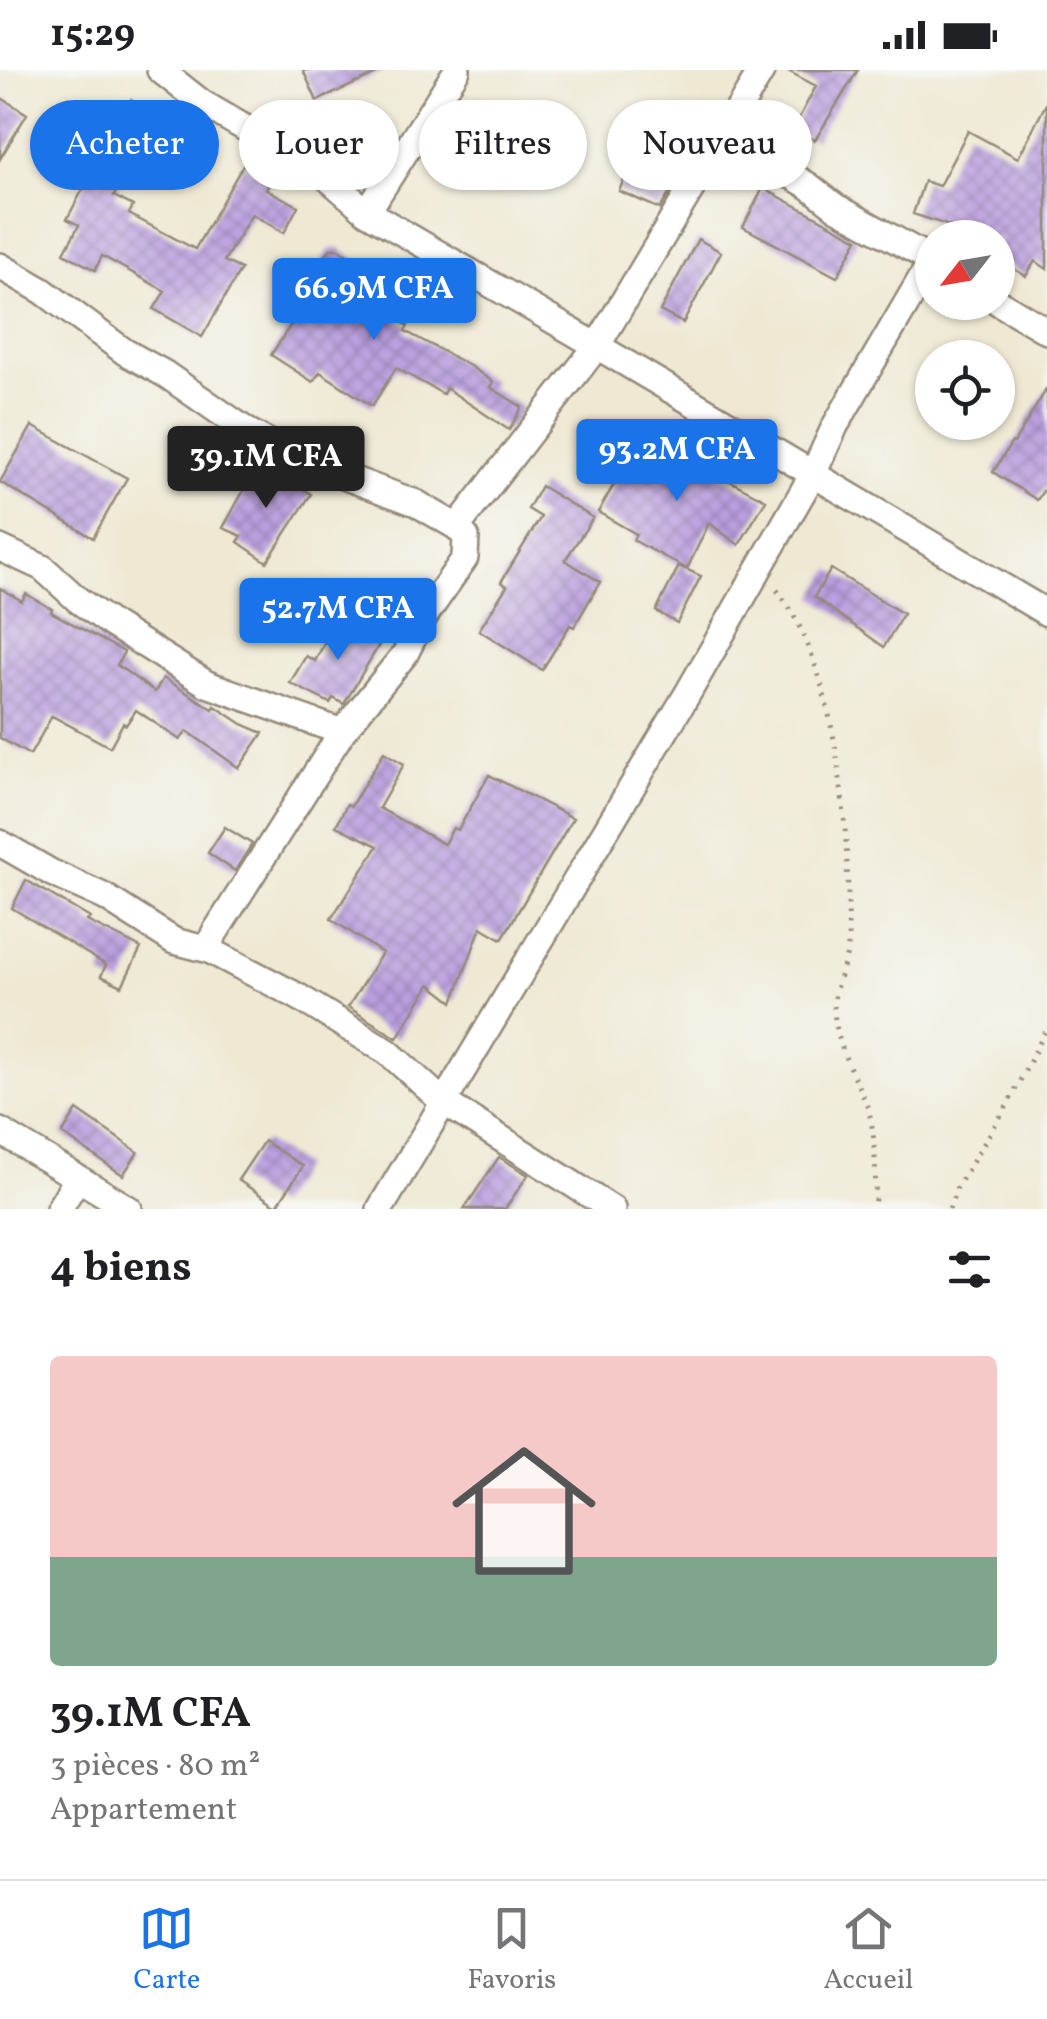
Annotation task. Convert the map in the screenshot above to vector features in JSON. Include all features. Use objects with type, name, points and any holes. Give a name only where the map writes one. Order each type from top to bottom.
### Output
[{"type":"street","points":[[160,70],[202,103],[322,173],[367,212],[1047,614]]},
{"type":"street","points":[[367,212],[456,70]]},
{"type":"street","points":[[743,100],[762,70]]},
{"type":"street","points":[[812,188],[915,250]]},
{"type":"street","points":[[458,527],[597,346],[692,190]]},
{"type":"street","points":[[0,266],[43,290],[126,352],[165,374],[246,431],[303,461],[416,503],[458,527],[466,537],[465,558],[422,620],[405,654],[342,732],[214,934],[209,950]]},
{"type":"street","points":[[380,1209],[688,693],[915,289]]},
{"type":"street","points":[[1015,312],[1047,331]]},
{"type":"street","points":[[0,548],[44,568],[90,608],[206,684],[342,732]]},
{"type":"street","points":[[0,843],[105,898],[174,941],[209,950],[297,996],[388,1052],[442,1101],[612,1209]]},
{"type":"street","points":[[0,1132],[129,1209]]},
{"type":"street","points":[[58,1209],[77,1179]]},
{"type":"path","points":[[760,568],[786,602],[808,641],[825,694],[842,798],[847,901],[848,949],[834,1007],[842,1053],[872,1122],[877,1182],[874,1209]]},
{"type":"path","points":[[948,1209],[1047,1028]]},
{"type":"building","points":[[303,70],[385,70],[319,100]]},
{"type":"building","points":[[786,70],[858,70],[815,140],[812,100],[809,100],[816,86]]},
{"type":"building","points":[[0,97],[27,114],[0,159]]},
{"type":"building","points":[[1047,102],[1047,269],[1035,261],[1026,276],[1015,270],[1015,220],[931,220],[913,214],[924,181],[939,186],[968,131],[1018,158]]},
{"type":"building","points":[[239,172],[239,190],[268,190],[298,206],[284,233],[252,214],[224,261],[241,269],[202,337],[154,309],[165,291],[102,256],[95,270],[64,253],[79,225],[67,219],[83,190],[117,190],[114,196],[133,206],[129,214],[195,249]]},
{"type":"building","points":[[619,190],[671,190],[660,209]]},
{"type":"building","points":[[762,190],[767,190],[858,239],[837,277],[743,227]]},
{"type":"building","points":[[698,239],[721,252],[683,323],[660,311]]},
{"type":"building","points":[[330,249],[339,249],[382,277],[369,301],[408,326],[405,331],[470,366],[493,382],[490,387],[522,407],[509,430],[446,388],[443,394],[396,368],[372,406],[320,372],[313,382],[271,355],[302,308],[299,306],[316,281],[315,271]]},
{"type":"building","points":[[1047,388],[1047,485],[1037,500],[993,472]]},
{"type":"building","points":[[32,426],[127,478],[93,538],[0,482]]},
{"type":"building","points":[[637,445],[657,456],[663,446],[766,500],[739,545],[709,523],[687,569],[633,540],[636,534],[598,512]]},
{"type":"building","points":[[260,461],[311,494],[267,562],[238,542],[242,536],[223,528]]},
{"type":"building","points":[[541,486],[593,518],[565,560],[600,582],[574,627],[570,625],[542,670],[479,630],[507,586],[501,582],[541,517],[528,509]]},
{"type":"building","points":[[679,566],[701,576],[677,623],[656,611]]},
{"type":"building","points":[[831,569],[903,614],[884,647],[814,597]]},
{"type":"building","points":[[0,588],[22,601],[26,594],[124,652],[117,665],[155,692],[163,678],[213,709],[215,706],[263,733],[239,768],[187,731],[180,740],[136,710],[126,725],[123,723],[110,747],[52,716],[30,755],[0,738]]},
{"type":"building","points":[[339,616],[382,640],[344,704],[333,698],[330,703],[290,683],[306,656],[315,661]]},
{"type":"building","points":[[384,752],[404,764],[379,808],[444,844],[453,828],[458,830],[489,775],[573,818],[502,939],[481,927],[453,1002],[430,984],[397,1038],[348,1007],[382,953],[331,919],[378,846],[336,826]]},
{"type":"building","points":[[225,827],[252,844],[235,871],[208,853]]},
{"type":"building","points":[[26,880],[90,918],[87,921],[141,948],[122,986],[101,976],[106,965],[12,908]]},
{"type":"building","points":[[77,1110],[138,1152],[123,1175],[62,1134]]},
{"type":"building","points":[[264,1141],[303,1166],[277,1206],[238,1180]]},
{"type":"building","points":[[499,1157],[528,1175],[505,1209],[464,1209]]}]
